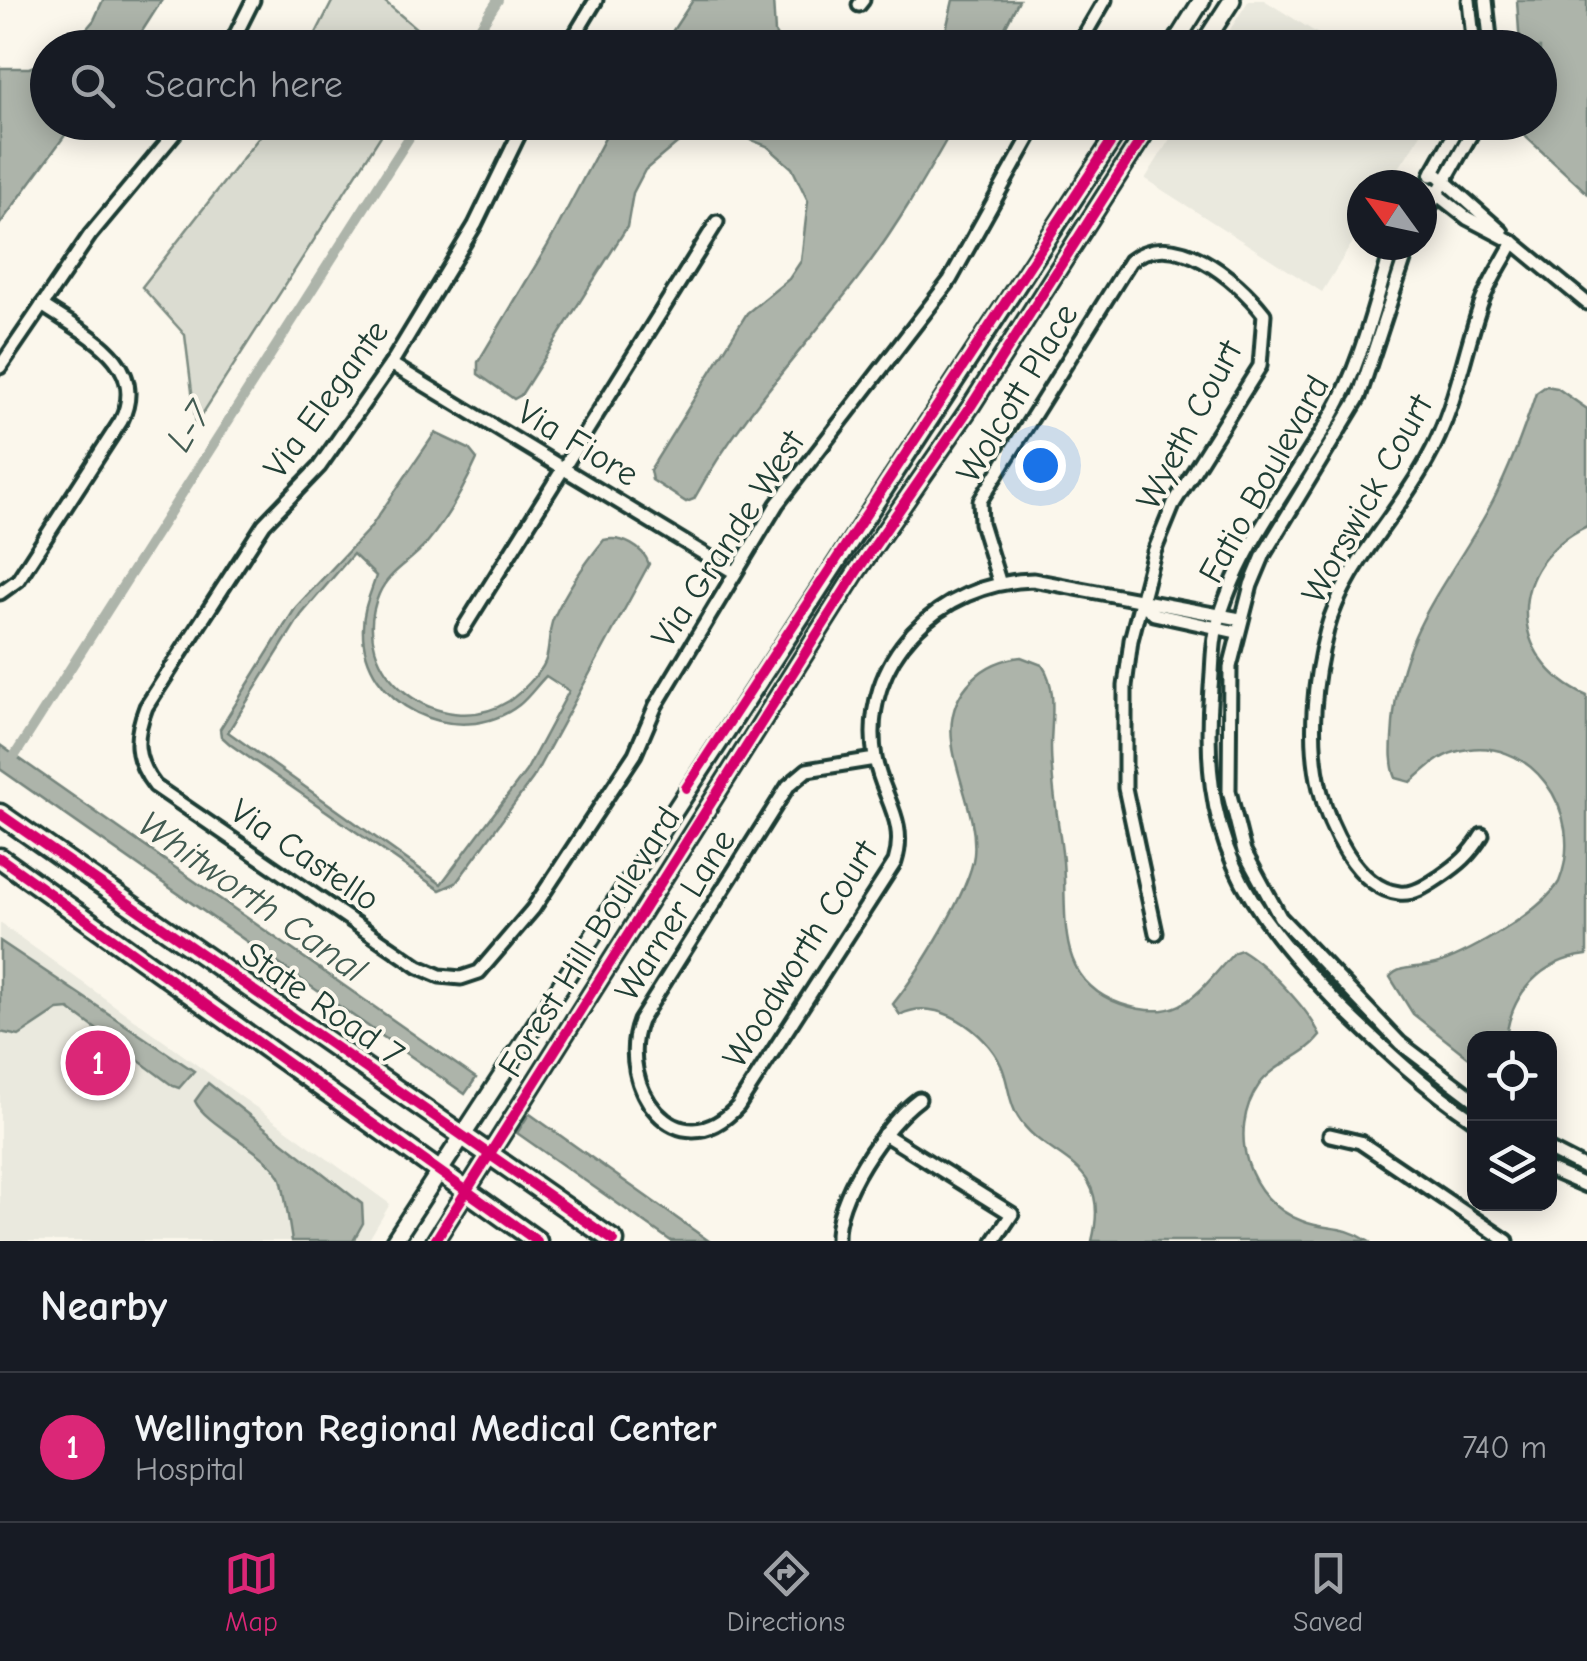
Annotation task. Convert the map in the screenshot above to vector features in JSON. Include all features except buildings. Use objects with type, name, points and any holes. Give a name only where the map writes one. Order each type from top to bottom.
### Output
[{"type":"main road","points":[[1183,30],[1202,0]]},
{"type":"main road","points":[[1213,30],[1232,0]]},
{"type":"main road","name":"Forest Hill Boulevard","points":[[394,1241],[1112,140]]},
{"type":"main road","name":"Forest Hill Boulevard","points":[[435,1241],[856,574],[971,406],[1141,140]]},
{"type":"main road","name":"State Road 7","points":[[0,814],[614,1241]]},
{"type":"main road","name":"State Road 7","points":[[0,858],[537,1241]]},
{"type":"street","points":[[238,30],[253,0]]},
{"type":"street","points":[[578,30],[596,0]]},
{"type":"street","points":[[1088,30],[1105,0]]},
{"type":"street","points":[[1469,0],[1472,30]]},
{"type":"street","points":[[1486,0],[1489,30]]},
{"type":"street","points":[[0,366],[90,235],[169,140]]},
{"type":"street","name":"Via Elegante","points":[[136,753],[137,730],[146,707],[196,635],[264,524],[319,466],[391,364],[476,225],[516,140]]},
{"type":"street","name":"Via Grande West","points":[[461,978],[480,972],[494,959],[533,909],[635,754],[656,705],[734,572],[824,439],[903,345],[950,280],[1028,140]]},
{"type":"street","points":[[1434,170],[1450,140]]},
{"type":"street","points":[[1468,140],[1437,193],[1467,218],[1510,240]]},
{"type":"street","points":[[1437,174],[1587,304]]},
{"type":"street","points":[[462,628],[717,222]]},
{"type":"street","name":"Worswick Court","points":[[1482,834],[1468,858],[1422,889],[1398,894],[1368,877],[1326,814],[1316,765],[1316,685],[1327,627],[1348,586],[1427,460],[1465,369],[1479,308],[1510,240]]},
{"type":"street","name":"Wyeth Court","points":[[1147,248],[1168,247],[1190,254],[1249,295],[1264,314],[1265,341],[1260,366],[1174,502],[1141,602],[1125,686],[1125,788],[1156,933]]},
{"type":"street","name":"Wolcott Place","points":[[998,580],[981,523],[980,501],[1130,261],[1147,248]]},
{"type":"street","name":"Fatio Boulevard","points":[[1389,260],[1354,371],[1332,414],[1277,500],[1216,628],[1208,721],[1211,786],[1227,854],[1254,908],[1283,948],[1391,1057],[1467,1115]]},
{"type":"street","name":"Fatio Boulevard","points":[[1404,260],[1359,397],[1264,554],[1240,618],[1226,709],[1229,791],[1244,851],[1262,889],[1298,940],[1400,1043],[1467,1094]]},
{"type":"street","points":[[0,593],[18,580],[121,421],[129,400],[127,377],[116,357],[42,305]]},
{"type":"street","name":"Via Fiore","points":[[391,364],[734,572]]},
{"type":"street","name":"Woodworth Court","points":[[708,1128],[724,1120],[738,1106],[895,862],[900,824],[876,758],[882,687],[904,644],[937,609],[969,590],[998,580],[1065,584],[1141,602],[1240,618]]},
{"type":"street","name":"Woodworth Court","points":[[1141,602],[1154,614],[1236,632]]},
{"type":"street","name":"Via Castello","points":[[136,753],[143,771],[172,797],[419,967],[440,976],[461,978]]},
{"type":"street","name":"Warner Lane","points":[[708,1128],[682,1128],[654,1111],[634,1066],[631,1045],[640,1021],[788,786],[807,770],[876,758]]},
{"type":"street","points":[[837,1241],[841,1206],[884,1134],[918,1099]]},
{"type":"street","points":[[884,1134],[1012,1214],[994,1241]]},
{"type":"street","points":[[1330,1135],[1360,1142],[1507,1241]]},
{"type":"street","points":[[1557,1154],[1587,1170]]},
{"type":"street","points":[[1557,1173],[1587,1186]]},
{"type":"shaded area","points":[[103,0],[162,0],[143,30],[85,30]]},
{"type":"shaded area","points":[[333,0],[383,0],[418,30],[318,30]]},
{"type":"shaded area","points":[[693,0],[773,0],[775,30],[673,30]]},
{"type":"shaded area","points":[[953,0],[1019,0],[1004,30],[946,30]]},
{"type":"shaded area","points":[[1249,0],[1264,0],[1312,30],[1230,30]]},
{"type":"shaded area","points":[[1517,0],[1587,0],[1587,193],[1529,140],[1557,140],[1557,30],[1519,30]]},
{"type":"shaded area","points":[[0,68],[29,68],[30,140],[62,140],[0,224]]},
{"type":"shaded area","points":[[257,140],[378,140],[196,424],[185,335],[142,287]]},
{"type":"shaded area","points":[[604,140],[681,140],[645,170],[633,193],[627,227],[521,395],[514,399],[478,374],[478,362],[548,245]]},
{"type":"shaded area","points":[[751,140],[946,140],[872,259],[751,412],[694,499],[686,502],[652,480],[650,470],[747,313],[789,279],[801,261],[808,201],[792,168],[767,146]]},
{"type":"shaded area","points":[[1169,140],[1417,140],[1398,170],[1347,170],[1347,251],[1322,292],[1145,179]]},
{"type":"shaded area","points":[[1546,386],[1557,388],[1587,409],[1587,526],[1560,543],[1541,563],[1530,587],[1526,611],[1530,636],[1541,659],[1560,680],[1587,696],[1587,955],[1556,964],[1531,982],[1514,1007],[1507,1031],[1467,1031],[1467,1056],[1413,1014],[1390,977],[1399,970],[1439,963],[1469,949],[1537,906],[1559,882],[1566,856],[1565,829],[1546,783],[1528,765],[1507,753],[1482,748],[1455,752],[1411,782],[1396,778],[1393,724],[1398,690],[1417,632],[1506,475],[1536,393]]},
{"type":"shaded area","points":[[435,433],[469,449],[477,459],[433,535],[383,586],[372,622],[375,649],[387,673],[405,692],[429,706],[455,713],[482,712],[509,701],[534,677],[545,662],[552,622],[559,607],[604,540],[631,544],[649,564],[533,778],[456,883],[440,890],[221,736],[220,729],[296,607],[370,528]],"holes":[[[353,554],[376,576],[363,620],[366,655],[378,679],[395,698],[417,713],[442,722],[468,724],[495,718],[519,705],[546,676],[569,691],[526,771],[441,884],[228,732],[301,615]]]},
{"type":"shaded area","points":[[1021,657],[1042,665],[1050,684],[1052,776],[1068,944],[1074,963],[1099,993],[1143,1010],[1176,1007],[1189,1000],[1241,950],[1274,977],[1297,1001],[1320,1036],[1259,1085],[1244,1123],[1248,1163],[1256,1182],[1283,1211],[1302,1221],[1350,1232],[1368,1241],[1092,1241],[1096,1214],[1093,1193],[1085,1177],[1030,1132],[1018,1117],[1001,1065],[984,1040],[944,1013],[914,1010],[900,1015],[893,1004],[953,910],[974,855],[974,832],[952,741],[958,699],[983,670]]},
{"type":"shaded area","points":[[0,745],[476,1078],[465,1094],[0,769]]},
{"type":"shaded area","points":[[0,923],[390,1204],[368,1241],[0,1241]]},
{"type":"shaded area","points":[[0,941],[194,1071],[179,1088],[173,1086],[69,1009],[58,1010],[19,1036],[0,1032]]},
{"type":"shaded area","points":[[208,1083],[362,1204],[363,1223],[353,1241],[292,1241],[281,1179],[275,1169],[211,1120],[195,1101]]},
{"type":"shaded area","points":[[529,1114],[709,1241],[671,1241],[517,1133]]},
{"type":"waterway","name":"L-7","points":[[479,30],[498,0]]},
{"type":"waterway","name":"L-7","points":[[10,763],[408,140]]},
{"type":"cycle path","points":[[686,788],[1112,140]]},
{"type":"cycle path","points":[[435,1241],[855,574],[971,406],[1141,140]]},
{"type":"cycle path","points":[[0,814],[614,1241]]},
{"type":"cycle path","points":[[0,858],[537,1241]]},
{"type":"place","name":"Wellington Regional Medical Center","points":[[98,1063]]},
{"type":"water label","name":"Whitworth Canal","points":[[252,897]]}]
